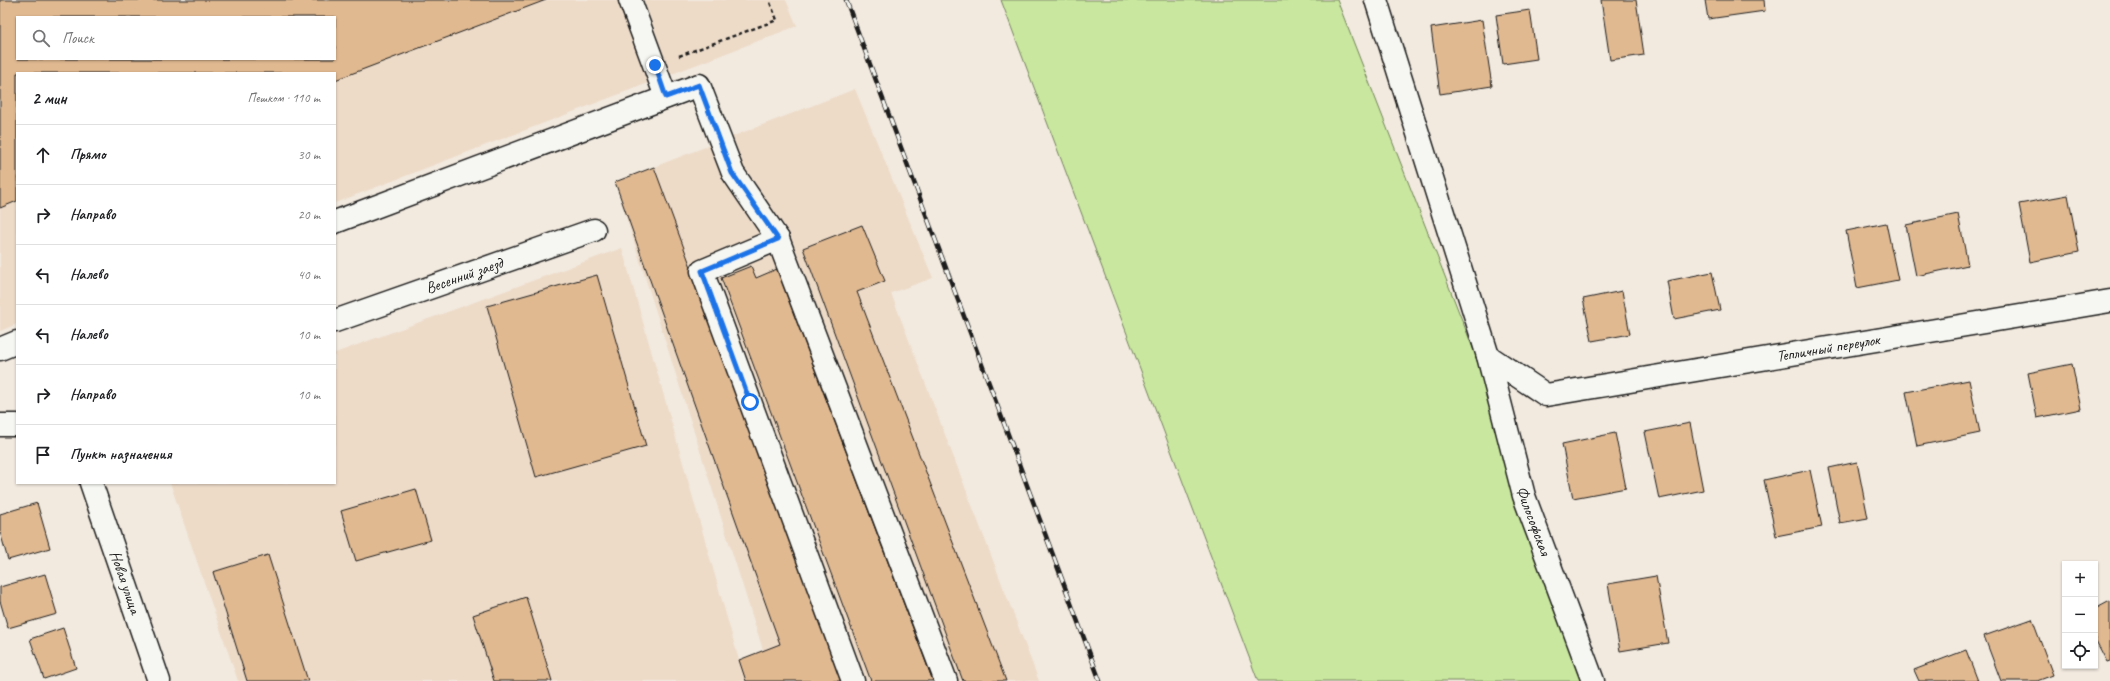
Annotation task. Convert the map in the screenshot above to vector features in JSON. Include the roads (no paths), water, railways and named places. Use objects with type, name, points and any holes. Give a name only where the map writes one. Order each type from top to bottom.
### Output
[{"type":"street","points":[[630,0],[666,97]]},
{"type":"street","name":"Философская","points":[[1376,0],[1488,356],[1524,496],[1593,681]]},
{"type":"street","points":[[336,222],[699,85],[732,173],[778,239],[946,681]]},
{"type":"street","name":"Весенний заезд","points":[[336,321],[594,230]]},
{"type":"street","points":[[778,239],[702,271],[853,681]]},
{"type":"street","name":"Тепличный переулок","points":[[1488,356],[1546,395],[2110,301]]},
{"type":"street","points":[[0,349],[16,342]]},
{"type":"street","points":[[0,425],[16,425]]},
{"type":"street","name":"Новая улица","points":[[91,484],[159,681]]},
{"type":"railway","points":[[846,0],[1100,681]]}]
